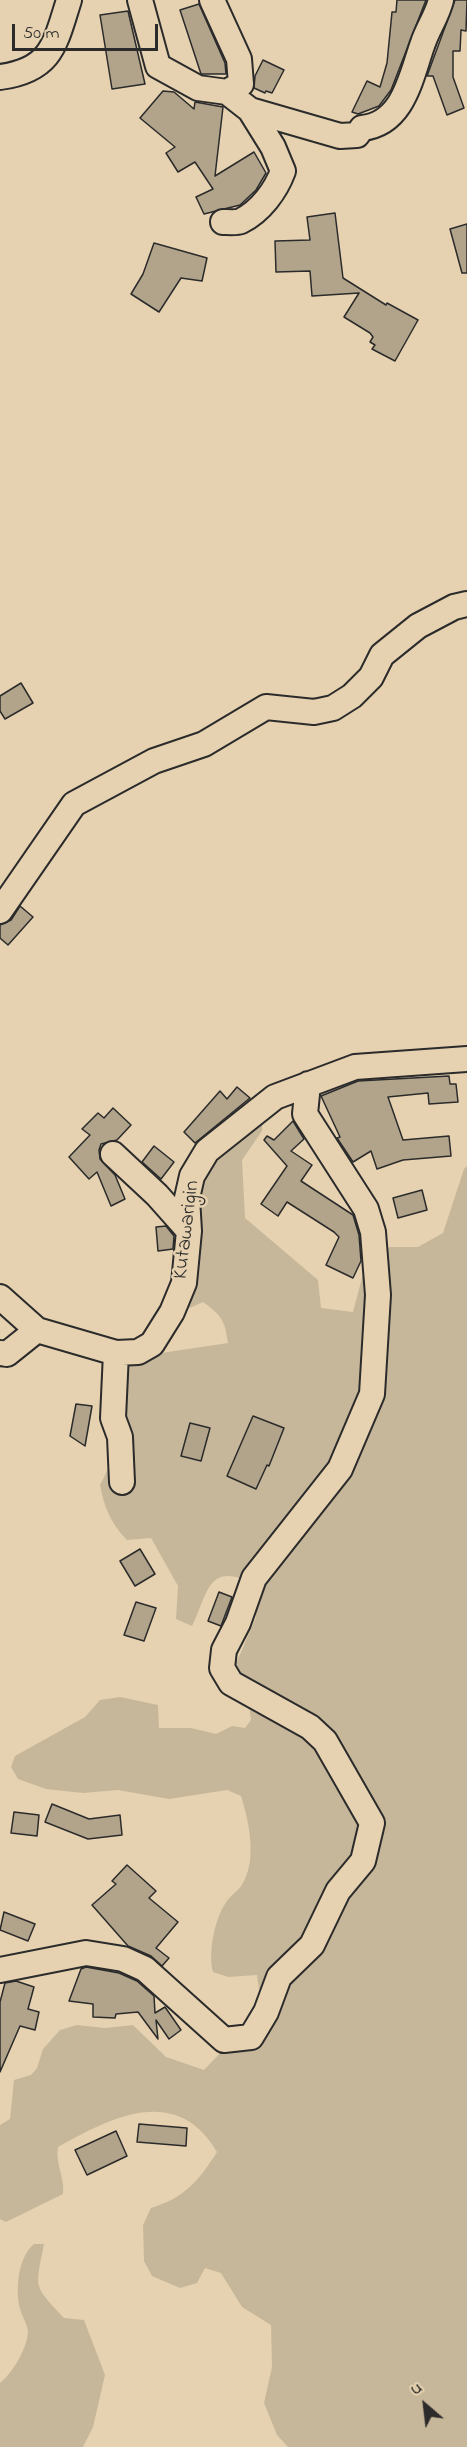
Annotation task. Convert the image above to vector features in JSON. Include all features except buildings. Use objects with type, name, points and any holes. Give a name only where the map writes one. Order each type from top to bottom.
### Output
[{"type":"street","points":[[0,77],[21,75],[41,63],[60,32],[69,0]]},
{"type":"street","points":[[141,0],[158,66],[198,88],[227,92],[250,110],[273,147],[283,171],[277,187],[259,207],[240,222],[223,222]]},
{"type":"street","points":[[212,0],[239,59],[241,84],[227,92]]},
{"type":"street","points":[[250,110],[340,136],[357,135],[362,128],[375,127],[392,115],[400,104],[441,0]]},
{"type":"street","points":[[0,911],[74,804],[154,761],[204,744],[266,707],[314,712],[333,708],[352,696],[371,677],[382,655],[418,626],[454,607],[467,604]]},
{"type":"street","name":"Kutawarigin","points":[[0,1297],[37,1330],[116,1353],[138,1352],[152,1344],[172,1312],[184,1283],[189,1231],[188,1198],[192,1176],[207,1151],[275,1096],[355,1066],[467,1059]]},
{"type":"street","points":[[0,1970],[86,1953],[123,1959],[145,1969],[224,2040],[251,2037],[266,2012],[279,1977],[312,1945],[338,1891],[363,1861],[372,1823],[325,1741],[310,1727],[231,1683],[222,1668],[224,1650],[238,1623],[254,1578],[340,1469],[372,1394],[378,1294],[373,1232],[366,1209],[305,1114],[308,1084]]},
{"type":"street","points":[[113,1154],[157,1195],[189,1231]]},
{"type":"street","points":[[0,1353],[7,1354],[37,1330]]},
{"type":"street","points":[[116,1353],[113,1418],[120,1437],[122,1482]]},
{"type":"shaded area","points":[[262,1122],[262,1131],[242,1160],[245,1218],[318,1280],[321,1308],[353,1312],[367,1259],[390,1247],[418,1247],[443,1233],[464,1169],[467,1166],[467,2447],[288,2447],[277,2435],[264,2403],[272,2367],[271,2325],[242,2307],[221,2273],[205,2268],[197,2283],[180,2288],[152,2276],[144,2261],[143,2225],[151,2208],[173,2199],[190,2187],[217,2152],[201,2131],[183,2118],[164,2112],[143,2112],[100,2125],[58,2147],[63,2194],[6,2222],[0,2219],[0,2125],[10,2119],[14,2080],[31,2075],[37,2068],[43,2049],[60,2030],[77,2025],[105,2028],[133,2025],[166,2057],[204,2070],[225,2048],[254,2047],[260,1998],[257,1975],[228,1977],[213,1972],[212,1965],[212,1947],[218,1919],[227,1901],[243,1883],[250,1863],[249,1828],[241,1796],[227,1790],[169,1799],[118,1790],[83,1793],[46,1789],[18,1779],[11,1767],[15,1756],[85,1717],[100,1700],[120,1697],[158,1705],[159,1728],[191,1728],[216,1734],[232,1726],[245,1728],[251,1720],[246,1683],[236,1664],[256,1617],[257,1586],[229,1576],[219,1578],[207,1591],[192,1626],[176,1619],[178,1586],[151,1538],[127,1540],[109,1515],[100,1485],[107,1471],[116,1440],[121,1359],[228,1343],[224,1323],[214,1311],[203,1302],[190,1308],[185,1303],[197,1181],[219,1153]]},
{"type":"shaded area","points":[[34,2244],[44,2244],[38,2279],[42,2292],[64,2318],[84,2320],[105,2375],[93,2427],[83,2447],[0,2447],[0,2383],[18,2360],[27,2337],[28,2331],[21,2312],[18,2284],[24,2257]]}]
